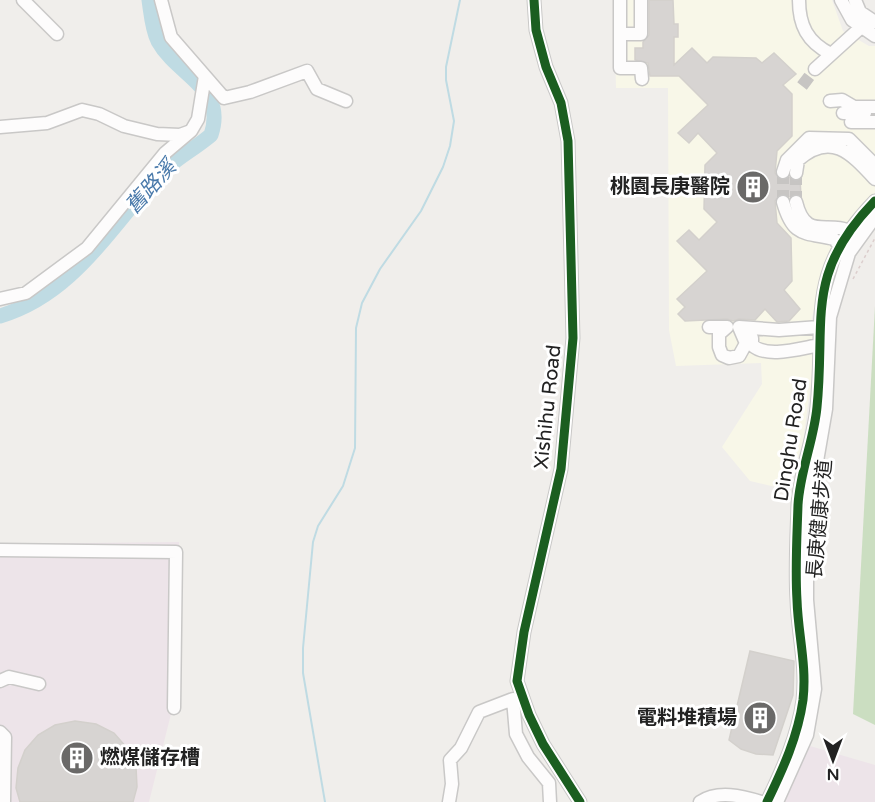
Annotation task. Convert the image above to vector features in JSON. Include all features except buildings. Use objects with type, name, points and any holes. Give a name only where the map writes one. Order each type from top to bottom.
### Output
[{"type":"street","points":[[23,0],[57,34]]},
{"type":"street","points":[[161,0],[171,37],[224,98],[250,92],[307,71],[317,89],[346,101]]},
{"type":"street","name":"Xishihu Road","points":[[534,0],[536,30],[546,67],[561,103],[568,141],[573,338],[561,469],[524,632],[517,681],[528,715],[543,744],[580,802]]},
{"type":"street","points":[[620,0],[620,68],[641,68],[642,79]]},
{"type":"street","points":[[620,34],[641,34],[640,0]]},
{"type":"street","points":[[799,0],[799,19],[803,30],[822,50],[831,54]]},
{"type":"street","points":[[841,0],[852,20],[869,24]]},
{"type":"street","points":[[855,0],[875,36]]},
{"type":"street","points":[[814,69],[869,24]]},
{"type":"street","points":[[0,299],[26,293],[87,248],[165,153],[191,131],[198,119],[206,76]]},
{"type":"street","points":[[830,101],[842,100],[854,107],[875,107]]},
{"type":"street","points":[[0,127],[47,123],[82,110],[99,114],[124,126],[157,134],[180,135],[191,131]]},
{"type":"street","points":[[875,113],[847,117],[875,122]]},
{"type":"street","points":[[875,165],[849,139],[809,138],[787,160],[789,172],[798,160],[813,148],[845,149],[875,179]]},
{"type":"street","name":"Dinghu Road","points":[[777,802],[807,735],[815,688],[807,579],[811,496],[826,409],[830,317],[854,233],[875,201]]},
{"type":"street","points":[[783,202],[788,218],[799,230],[808,236],[834,239],[840,245]]},
{"type":"street","points":[[796,202],[799,215],[813,227],[854,233]]},
{"type":"street","name":"Dinghu Road","points":[[767,802],[795,738],[796,705],[804,675],[796,585],[798,503],[817,409],[819,327],[825,283],[840,245],[875,217]]},
{"type":"street","points":[[819,327],[779,330],[764,330],[752,326],[738,327],[757,349],[781,351],[820,345]]},
{"type":"street","points":[[709,327],[727,327],[719,334],[719,347],[722,355],[729,358],[739,356],[748,339]]},
{"type":"street","points":[[779,330],[786,338],[786,345],[781,351]]},
{"type":"street","points":[[0,550],[176,552],[174,708]]},
{"type":"street","points":[[0,681],[9,677],[39,684]]},
{"type":"street","points":[[449,802],[452,784],[450,760],[461,748],[479,712],[513,699],[516,734],[528,757],[549,783],[550,802]]},
{"type":"street","points":[[0,732],[5,737],[4,802]]},
{"type":"street","points":[[700,802],[723,796],[741,796],[761,802]]},
{"type":"path","points":[[852,280],[875,238]]},
{"type":"shaded area","points":[[614,0],[832,0],[843,31],[869,46],[875,46],[875,193],[840,230],[822,270],[812,318],[812,375],[803,442],[788,490],[750,481],[722,447],[762,384],[761,363],[676,366],[669,330],[668,88],[616,88]]},
{"type":"shaded area","points":[[179,542],[175,698],[149,802],[0,802],[0,544]]},
{"type":"shaded area","points":[[810,746],[875,765],[875,802],[779,802]]},
{"type":"green space","points":[[875,306],[875,725],[853,714]]},
{"type":"waterway","name":"舊路溪","points":[[0,316],[25,306],[68,277],[86,260],[161,173],[211,135],[214,119],[212,105],[207,94],[158,41],[149,0]]},
{"type":"waterway","points":[[325,802],[303,673],[303,648],[313,542],[318,526],[343,486],[355,448],[356,328],[362,303],[380,269],[421,211],[443,167],[450,146],[454,121],[446,80],[446,67],[460,0]]},
{"type":"tunnel","points":[[802,86],[815,69]]},
{"type":"tunnel","points":[[783,172],[783,202]]},
{"type":"tunnel","points":[[796,173],[796,202]]},
{"type":"cycle path","points":[[534,0],[536,30],[546,67],[561,103],[568,141],[573,338],[561,469],[524,632],[517,681],[529,715],[543,744],[580,802]]},
{"type":"cycle path","name":"長庚健康步道","points":[[767,802],[794,739],[803,700],[804,674],[796,588],[798,505],[801,480],[817,407],[823,298],[837,251],[852,227],[875,201]]},
{"type":"place","name":"桃園長庚醫院","points":[[753,187]]},
{"type":"place","name":"電料堆積場","points":[[760,718]]},
{"type":"place","name":"燃煤儲存槽","points":[[77,758]]}]
